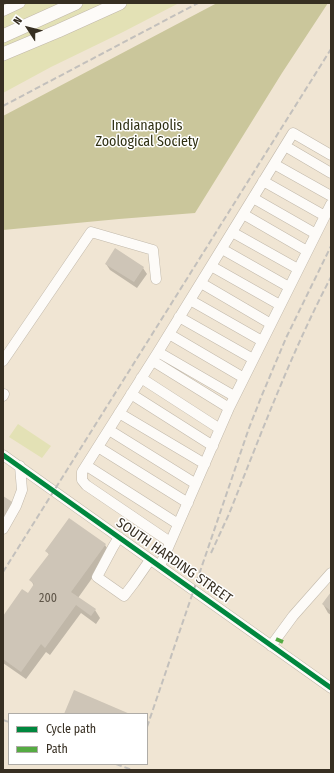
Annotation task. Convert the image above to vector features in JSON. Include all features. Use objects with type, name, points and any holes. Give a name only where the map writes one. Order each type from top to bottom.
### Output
[{"type":"main road","points":[[3,36],[76,3]]},
{"type":"main road","points":[[3,54],[58,32],[120,3]]},
{"type":"street","points":[[3,11],[20,3]]},
{"type":"street","points":[[170,542],[86,485],[82,480],[82,472],[153,361],[293,133],[331,155]]},
{"type":"street","points":[[285,146],[331,173]]},
{"type":"street","points":[[274,164],[331,196]]},
{"type":"street","points":[[263,181],[325,216]]},
{"type":"street","points":[[253,198],[316,234]]},
{"type":"street","points":[[160,566],[234,396],[331,204]]},
{"type":"street","points":[[243,214],[307,251]]},
{"type":"street","points":[[3,361],[91,232],[153,250],[156,279]]},
{"type":"street","points":[[232,232],[298,269]]},
{"type":"street","points":[[222,249],[289,287]]},
{"type":"street","points":[[211,266],[280,306]]},
{"type":"street","points":[[201,283],[271,324]]},
{"type":"street","points":[[190,300],[262,341]]},
{"type":"street","points":[[179,317],[253,359]]},
{"type":"street","points":[[169,334],[244,378]]},
{"type":"street","points":[[158,352],[234,396]]},
{"type":"street","points":[[153,361],[229,408]]},
{"type":"street","points":[[141,378],[220,428]]},
{"type":"street","points":[[131,394],[213,446]]},
{"type":"street","points":[[119,413],[204,464]]},
{"type":"street","points":[[109,430],[196,484]]},
{"type":"street","points":[[98,447],[188,503]]},
{"type":"street","name":"SOUTH HARDING STREET","points":[[3,454],[331,688]]},
{"type":"street","points":[[3,529],[16,506],[22,490],[20,466]]},
{"type":"street","points":[[87,466],[178,524]]},
{"type":"street","points":[[119,537],[112,546],[97,577],[124,596],[150,560]]},
{"type":"street","points":[[271,646],[293,616],[331,574]]},
{"type":"shaded area","points":[[3,3],[179,3],[51,67],[3,93]]},
{"type":"shaded area","points":[[18,424],[51,446],[42,458],[9,437]]},
{"type":"green space","name":"Indianapolis Zoological Society","points":[[217,3],[328,3],[282,73],[195,213],[3,230],[3,116]]},
{"type":"building","points":[[115,248],[144,267],[134,282],[105,264]]},
{"type":"building","points":[[3,496],[14,503],[3,518]]},
{"type":"building","points":[[69,518],[106,544],[71,592],[96,609],[91,616],[76,605],[45,648],[41,644],[21,672],[3,659],[3,616],[22,589],[28,593],[34,584],[29,580],[49,554],[45,551]]},
{"type":"building","points":[[331,592],[331,611],[322,604]]},
{"type":"building","points":[[74,690],[128,713],[64,713]]},
{"type":"railway","points":[[3,106],[198,3]]},
{"type":"railway","points":[[3,572],[331,49]]},
{"type":"railway","points":[[148,724],[249,428],[286,338],[331,246]]},
{"type":"railway","points":[[211,553],[229,514],[290,364],[316,306],[331,277]]},
{"type":"railway","points":[[3,720],[8,722]]},
{"type":"railway","points":[[119,765],[132,770]]},
{"type":"marked path","points":[[276,639],[283,642]]},
{"type":"cycle path","points":[[3,455],[331,688]]}]
